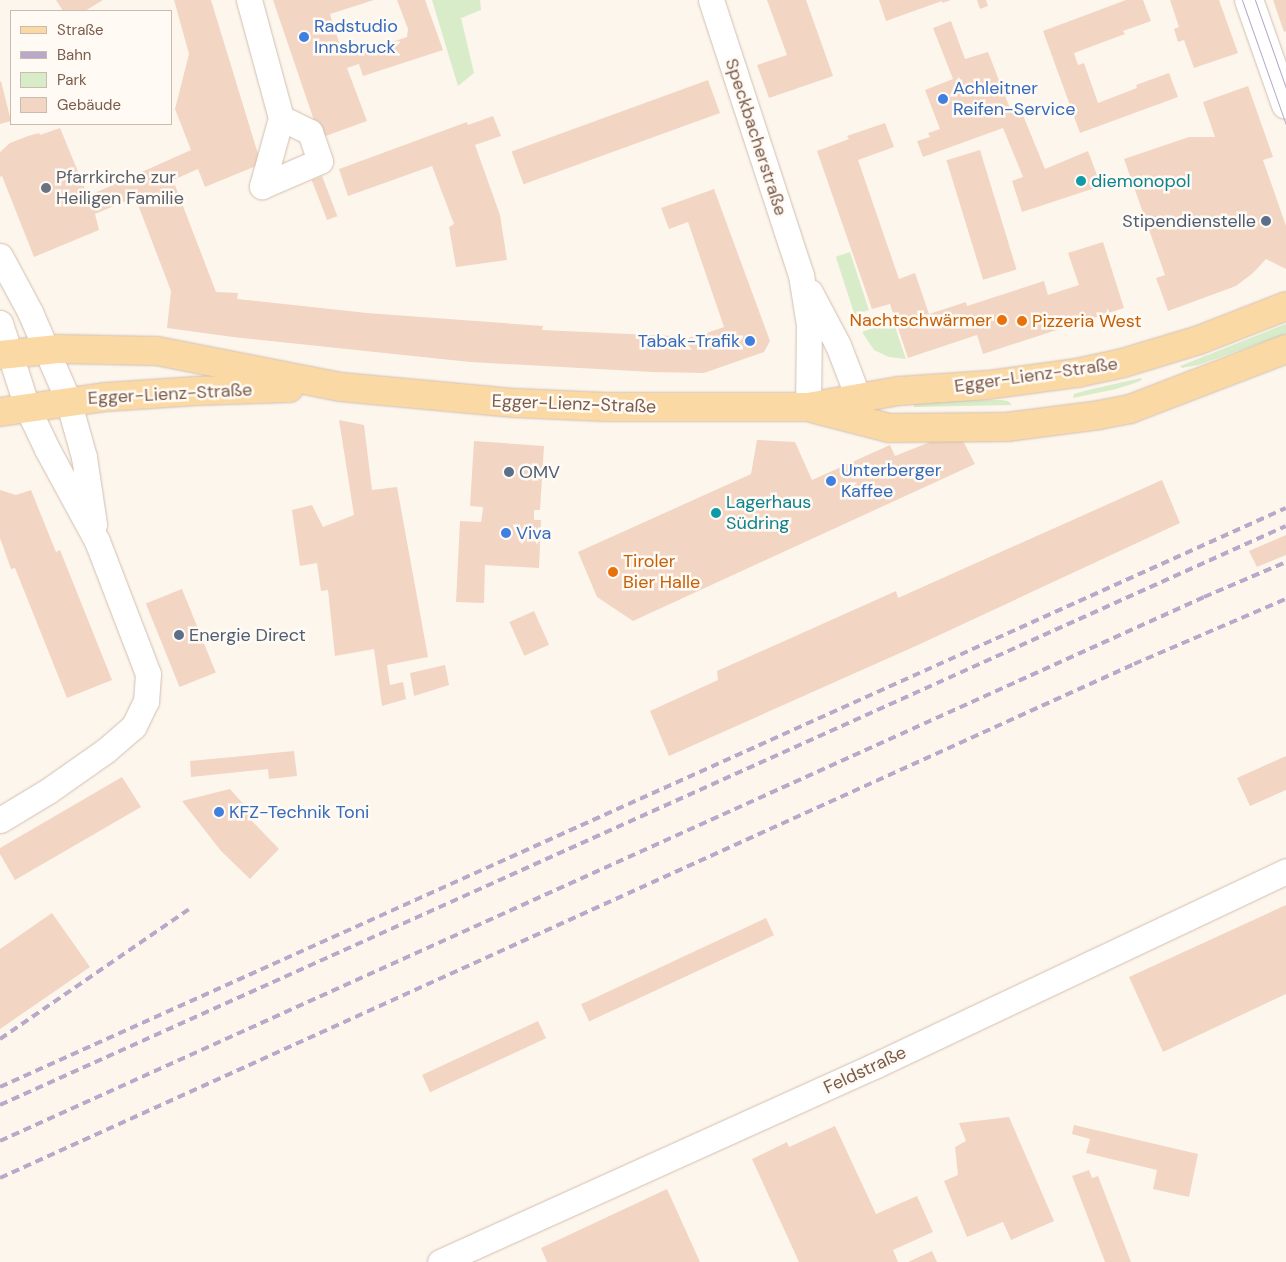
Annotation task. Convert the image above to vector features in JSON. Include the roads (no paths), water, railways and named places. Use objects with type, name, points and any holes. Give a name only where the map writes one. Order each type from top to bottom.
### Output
[{"type":"main road","name":"Egger-Lienz-Straße","points":[[5,355],[48,350],[120,349],[157,352],[341,386],[552,405],[730,408],[808,407],[900,391],[988,385],[1077,373],[1123,364],[1199,340],[1286,306]]},
{"type":"main road","name":"Egger-Lienz-Straße","points":[[808,407],[889,428],[1007,427],[1130,409],[1286,350]]},
{"type":"main road","points":[[1056,421],[1051,392],[1077,373]]},
{"type":"main road","name":"Egger-Lienz-Straße","points":[[0,412],[68,400],[196,390],[341,386]]},
{"type":"street","points":[[249,0],[281,118]]},
{"type":"street","name":"Speckbacherstraße","points":[[711,0],[801,275],[809,325],[808,407]]},
{"type":"street","points":[[1250,0],[1286,105]]},
{"type":"street","points":[[0,256],[48,350],[68,400],[84,457],[97,541]]},
{"type":"street","name":"Speckbacherstraße","points":[[801,275],[838,344],[858,397]]},
{"type":"street","points":[[0,323],[5,355],[49,454],[97,541],[148,674],[146,701],[134,726],[105,751],[0,820]]},
{"type":"street","name":"Feldstraße","points":[[440,1262],[874,1066],[1286,871]]},
{"type":"tram line","points":[[1242,0],[1286,125]]},
{"type":"tram line","points":[[1255,0],[1286,88]]},
{"type":"railway","points":[[0,1087],[1286,508]]},
{"type":"railway","points":[[0,1105],[1286,526]]},
{"type":"railway","points":[[0,1141],[1204,597],[1286,562]]},
{"type":"railway","points":[[0,1178],[1134,664],[1286,599]]},
{"type":"railway","points":[[0,1039],[189,909]]},
{"type":"place","name":"Radstudio Innsbruck","points":[[304,37]]},
{"type":"place","name":"Achleitner Reifen-Service","points":[[943,99]]},
{"type":"place","name":"diemonopol","points":[[1081,181]]},
{"type":"place","name":"Pfarrkirche zur Heiligen Familie","points":[[46,188]]},
{"type":"place","name":"Stipendienstelle","points":[[1266,221]]},
{"type":"place","name":"Nachtschwärmer","points":[[1002,320]]},
{"type":"place","name":"Pizzeria West","points":[[1022,321]]},
{"type":"place","name":"Tabak-Trafik","points":[[750,341]]},
{"type":"place","name":"OMV","points":[[509,472]]},
{"type":"place","name":"Unterberger Kaffee","points":[[831,481]]},
{"type":"place","name":"Lagerhaus Südring","points":[[716,513]]},
{"type":"place","name":"Viva","points":[[506,533]]},
{"type":"place","name":"Tiroler Bier Halle","points":[[613,572]]},
{"type":"place","name":"Energie Direct","points":[[179,635]]},
{"type":"place","name":"KFZ-Technik Toni","points":[[219,812]]}]
